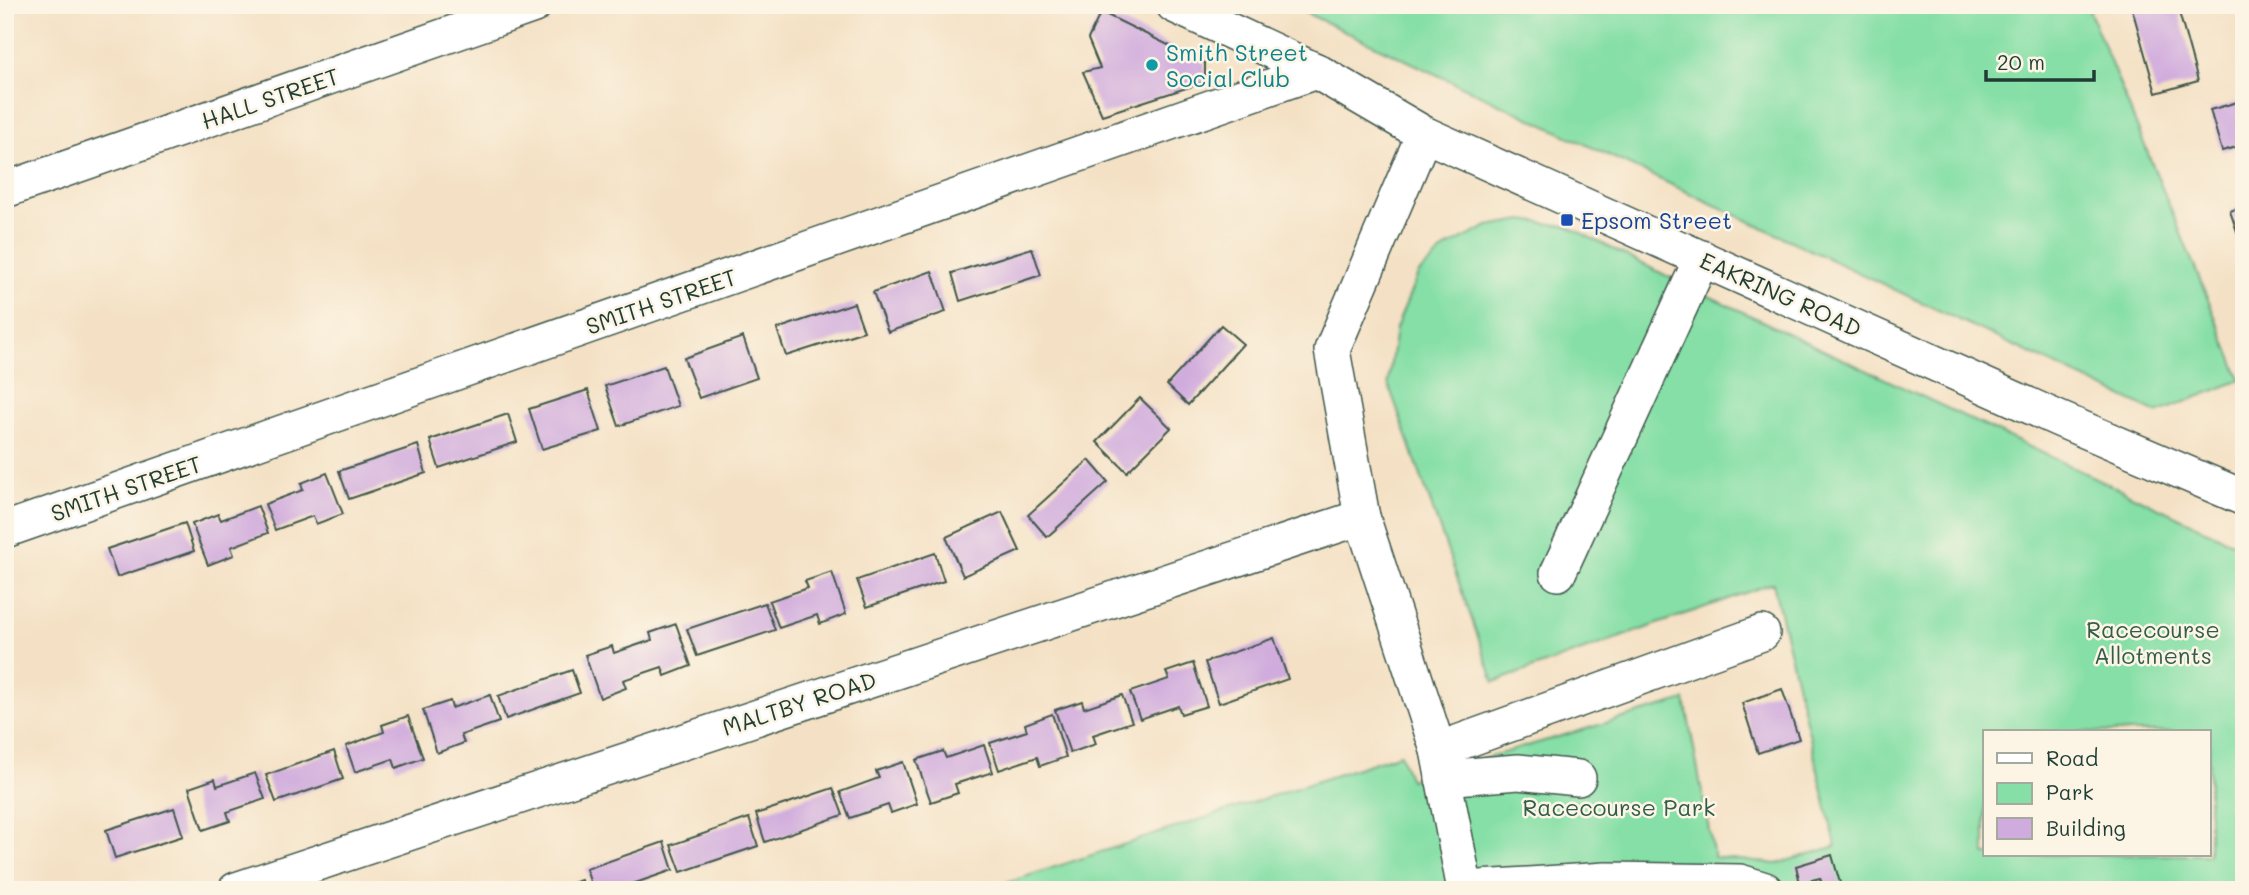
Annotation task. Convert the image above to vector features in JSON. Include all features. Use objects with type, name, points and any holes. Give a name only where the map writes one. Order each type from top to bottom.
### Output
[{"type":"street","name":"HALL STREET","points":[[5,190],[534,5]]},
{"type":"street","name":"EAKRING ROAD","points":[[1174,5],[1316,71],[1424,134],[2059,419],[2244,498]]},
{"type":"street","name":"SMITH STREET","points":[[5,530],[1316,71]]},
{"type":"street","points":[[1424,134],[1332,350],[1362,517],[1441,764],[1465,889],[1606,880],[1741,882],[1765,890]]},
{"type":"street","points":[[1559,573],[1702,258]]},
{"type":"street","name":"MALTBY ROAD","points":[[236,890],[1362,517]]},
{"type":"street","points":[[1441,764],[1762,633]]},
{"type":"street","points":[[1441,764],[1578,778]]},
{"type":"green space","points":[[1289,5],[2087,5],[2241,380],[2157,413]]},
{"type":"green space","points":[[1523,220],[1567,226],[1677,281],[2244,548],[2244,890],[985,890],[1400,754],[1410,780],[1685,700],[1714,857],[1777,864],[1836,846],[1773,583],[1494,682],[1388,383],[1396,328],[1418,274],[1447,247],[1488,226]]},
{"type":"building","points":[[2131,5],[2177,5],[2198,81],[2156,93]]},
{"type":"building","name":"Smith Street Social Club","points":[[1101,12],[1205,63],[1205,82],[1102,115],[1083,72],[1100,68],[1088,39]]},
{"type":"building","points":[[2244,100],[2244,145],[2222,151],[2210,110]]},
{"type":"building","points":[[2244,206],[2244,249],[2243,249],[2230,211]]},
{"type":"building","points":[[1032,248],[1041,275],[960,301],[952,273]]},
{"type":"building","points":[[932,271],[946,312],[888,332],[873,292]]},
{"type":"building","points":[[854,303],[864,331],[786,356],[777,329]]},
{"type":"building","points":[[1221,325],[1243,344],[1188,405],[1167,385]]},
{"type":"building","points":[[743,337],[757,378],[699,398],[684,358]]},
{"type":"building","points":[[664,366],[678,406],[619,426],[605,386]]},
{"type":"building","points":[[588,390],[601,431],[542,449],[529,409]]},
{"type":"building","points":[[1140,398],[1171,428],[1127,472],[1097,442]]},
{"type":"building","points":[[508,414],[517,442],[439,468],[430,440]]},
{"type":"building","points":[[418,445],[426,473],[349,499],[339,471]]},
{"type":"building","points":[[1089,460],[1108,482],[1047,537],[1028,515]]},
{"type":"building","points":[[327,473],[343,514],[316,524],[313,516],[275,530],[265,504],[303,490],[301,483]]},
{"type":"building","points":[[258,506],[268,533],[231,547],[234,555],[208,565],[192,524],[218,514],[221,520]]},
{"type":"building","points":[[1002,512],[1020,551],[963,576],[946,537]]},
{"type":"building","points":[[185,523],[194,551],[117,577],[107,549]]},
{"type":"building","points":[[935,553],[944,581],[867,607],[857,580]]},
{"type":"building","points":[[832,572],[846,614],[820,624],[817,615],[779,628],[769,601],[808,588],[805,581]]},
{"type":"building","points":[[765,603],[775,630],[697,656],[687,629]]},
{"type":"building","points":[[676,624],[691,666],[665,676],[662,667],[623,680],[626,688],[600,698],[585,655],[612,646],[614,653],[652,640],[650,633]]},
{"type":"building","points":[[1274,638],[1288,679],[1219,703],[1205,662]]},
{"type":"building","points":[[1193,663],[1207,706],[1181,714],[1178,706],[1140,719],[1130,692],[1169,679],[1166,672]]},
{"type":"building","points":[[572,670],[580,693],[506,719],[498,696]]},
{"type":"building","points":[[1782,689],[1799,739],[1758,753],[1742,703]]},
{"type":"building","points":[[490,695],[499,722],[461,735],[464,743],[437,753],[423,710],[450,701],[452,708]]},
{"type":"building","points":[[1122,695],[1132,722],[1093,735],[1096,744],[1070,753],[1055,710],[1082,701],[1084,708]]},
{"type":"building","points":[[1052,714],[1066,757],[1040,766],[1037,757],[999,770],[990,743],[1027,731],[1025,724]]},
{"type":"building","points":[[408,716],[423,758],[396,768],[393,759],[355,772],[346,746],[384,732],[382,725]]},
{"type":"building","points":[[984,745],[993,772],[955,784],[958,793],[931,802],[916,760],[943,751],[946,758]]},
{"type":"building","points":[[334,751],[343,779],[276,802],[266,775]]},
{"type":"building","points":[[903,762],[917,804],[891,813],[888,805],[850,818],[840,792],[879,778],[876,771]]},
{"type":"building","points":[[255,773],[265,799],[227,812],[230,821],[203,830],[189,788],[215,779],[217,786]]},
{"type":"building","points":[[833,788],[843,815],[765,842],[756,814]]},
{"type":"building","points":[[174,808],[183,836],[115,858],[106,830]]},
{"type":"building","points":[[749,818],[758,846],[681,872],[671,845]]},
{"type":"building","points":[[664,842],[673,870],[615,890],[593,890],[586,869]]},
{"type":"building","points":[[1832,855],[1842,890],[1824,890],[1820,878],[1800,883],[1796,866]]},
{"type":"building","points":[[581,880],[584,890],[554,890],[554,889]]},
{"type":"place","name":"Smith Street Social Club","points":[[1152,65]]},
{"type":"place","name":"Epsom Street","points":[[1567,220]]},
{"type":"park label","name":"Racecourse Allotments","points":[[2153,642]]},
{"type":"park label","name":"Racecourse Park","points":[[1619,807]]}]
